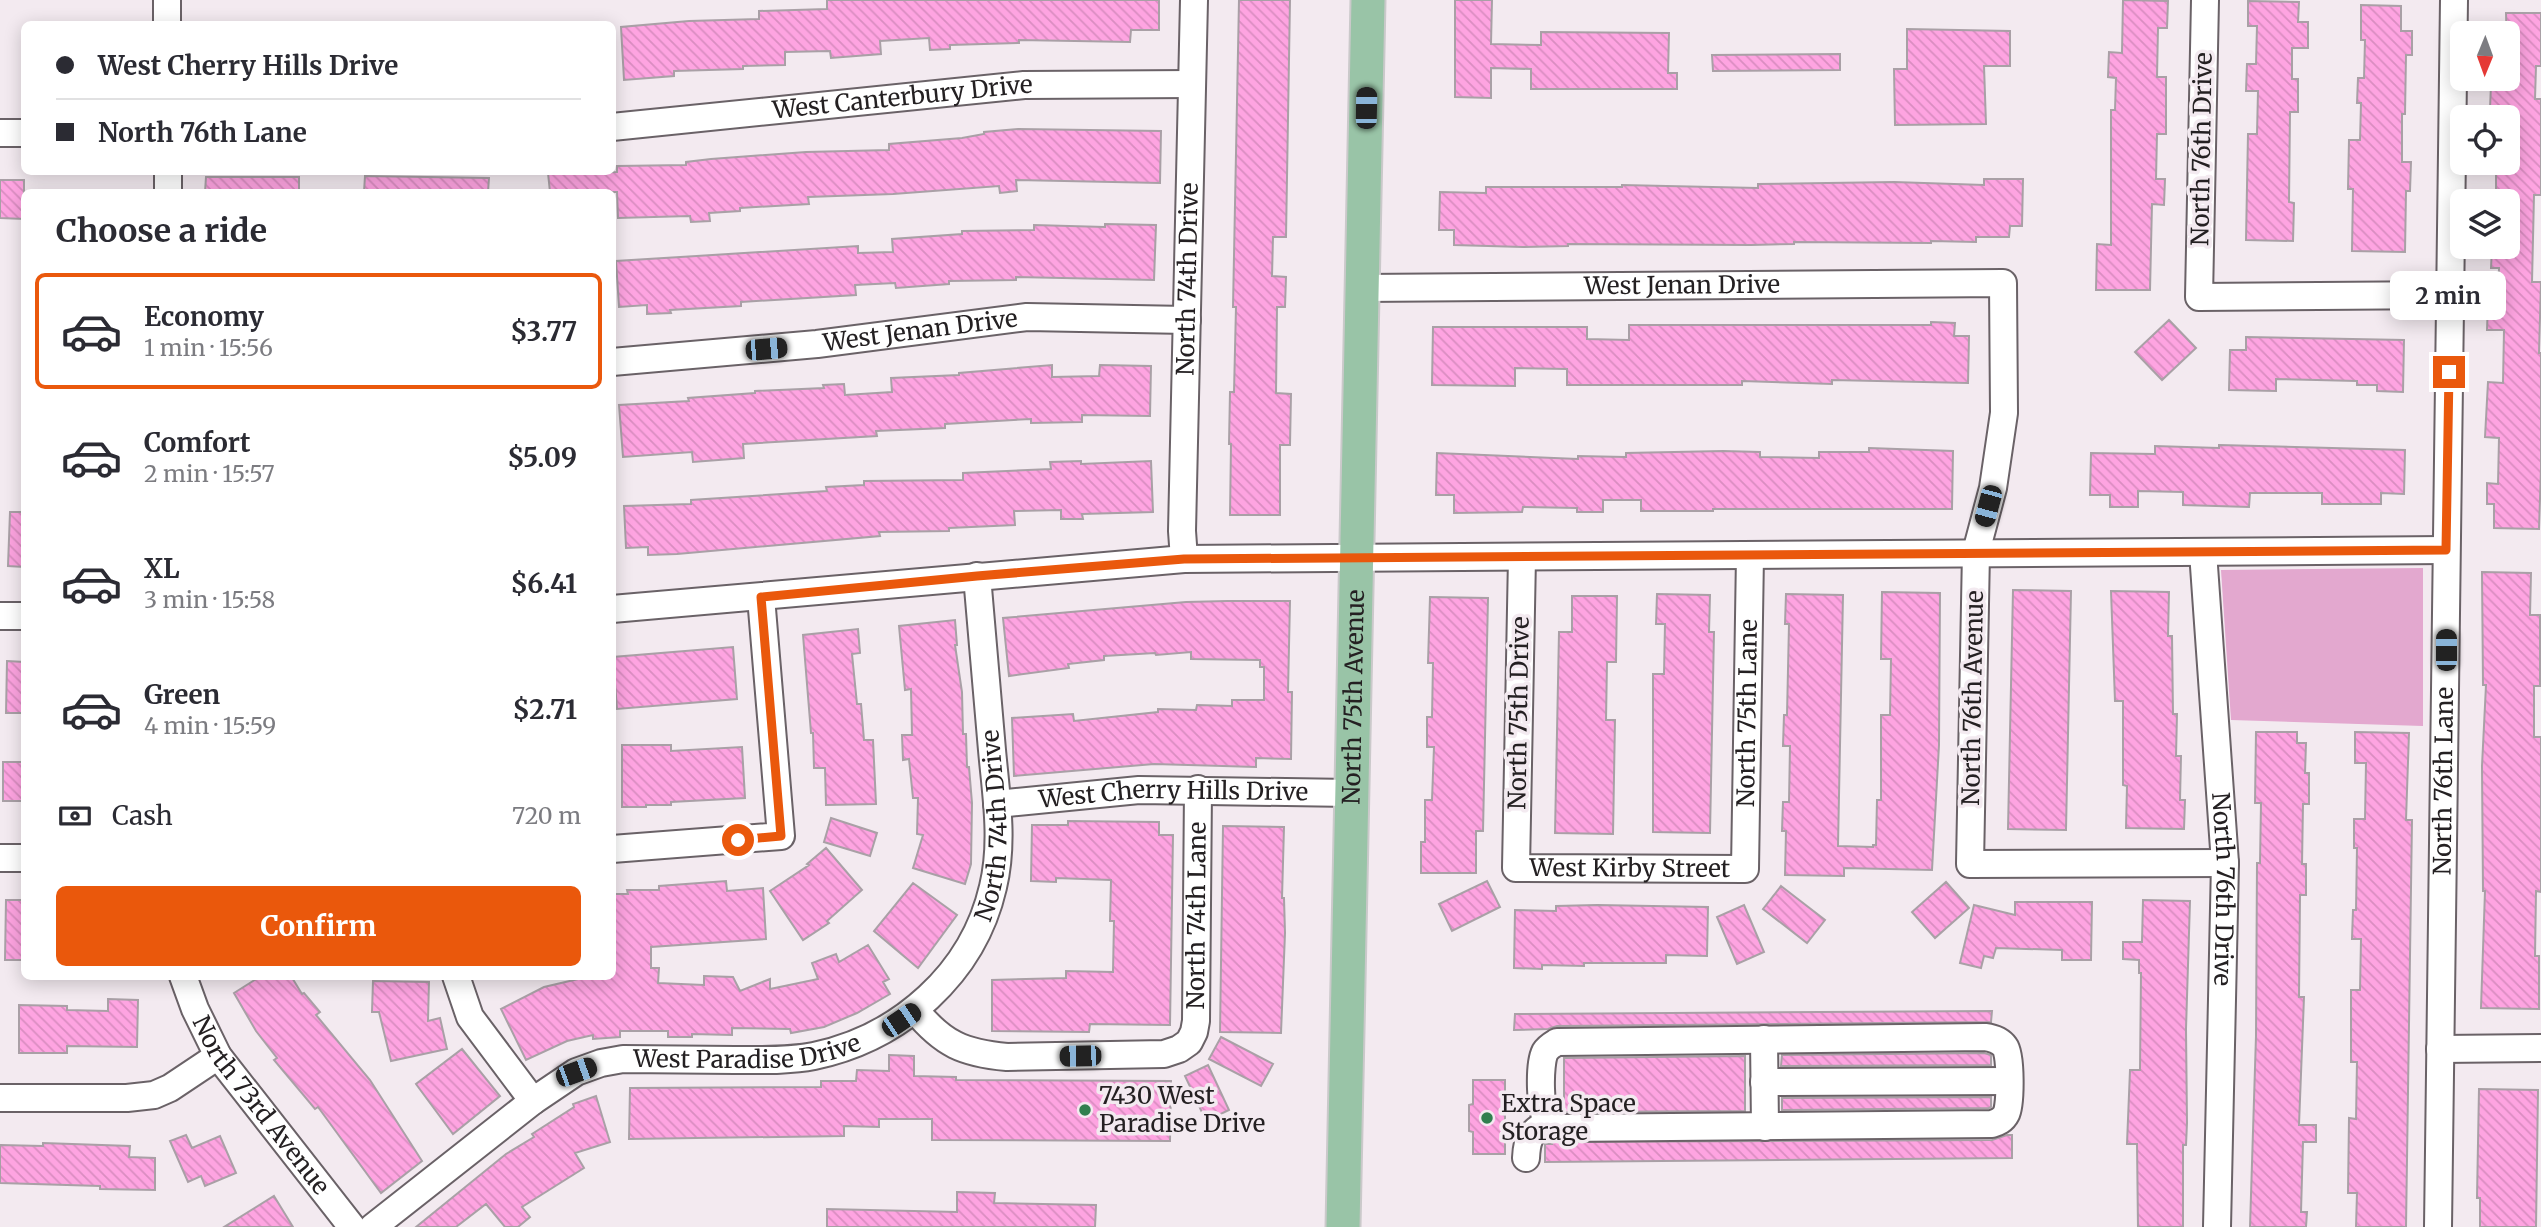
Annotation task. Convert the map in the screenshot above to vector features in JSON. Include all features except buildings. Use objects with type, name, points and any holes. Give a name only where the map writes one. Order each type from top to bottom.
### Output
[{"type":"main road","name":"North 75th Avenue","points":[[1343,1227],[1368,0]]},
{"type":"street","points":[[167,0],[167,21]]},
{"type":"street","name":"North 74th Drive","points":[[1184,559],[1182,531],[1194,0]]},
{"type":"street","name":"North 76th Drive","points":[[2205,0],[2199,297],[2450,295]]},
{"type":"street","name":"North 76th Lane","points":[[2438,1227],[2454,0]]},
{"type":"street","name":"West Canterbury Drive","points":[[616,127],[1024,85],[1192,84]]},
{"type":"street","points":[[0,133],[21,133]]},
{"type":"street","name":"West Jenan Drive","points":[[1362,288],[2003,283]]},
{"type":"street","name":"North 76th Avenue","points":[[2003,283],[2004,413],[1993,488],[1976,552],[1970,864],[2225,863]]},
{"type":"street","name":"West Jenan Drive","points":[[616,362],[817,344],[1027,317],[1187,320]]},
{"type":"street","points":[[616,609],[1184,559],[2446,550]]},
{"type":"street","name":"North 76th Drive","points":[[2203,552],[2225,863],[2217,1227]]},
{"type":"street","name":"North 75th Lane","points":[[1745,869],[1749,555]]},
{"type":"street","name":"North 75th Drive","points":[[1516,868],[1522,557]]},
{"type":"street","name":"North 74th Drive","points":[[915,1010],[960,963],[988,906],[994,885],[997,804],[977,576]]},
{"type":"street","points":[[616,849],[781,836],[761,597]]},
{"type":"street","points":[[0,616],[21,616]]},
{"type":"street","name":"North 74th Lane","points":[[915,1010],[943,1040],[986,1055],[1153,1055],[1179,1049],[1189,1042],[1196,1021],[1198,789]]},
{"type":"street","name":"West Cherry Hills Drive","points":[[997,804],[1139,790],[1352,793]]},
{"type":"street","points":[[0,858],[21,858]]},
{"type":"street","name":"West Kirby Street","points":[[1516,868],[1745,869]]},
{"type":"street","name":"North 73rd Avenue","points":[[184,980],[195,1009],[219,1056],[352,1227]]},
{"type":"street","points":[[457,980],[470,1017],[533,1101]]},
{"type":"street","name":"West Paradise Drive","points":[[373,1227],[533,1101],[576,1072],[623,1059],[772,1060],[806,1057],[860,1042],[887,1029],[915,1010]]},
{"type":"street","points":[[1993,1038],[2007,1049],[2008,1108],[2001,1121],[1993,1124],[1564,1128],[1548,1123],[1542,1109],[1544,1054],[1549,1046],[1558,1042],[1764,1039],[1993,1038]]},
{"type":"street","points":[[1764,1039],[1765,1127]]},
{"type":"street","points":[[2440,1049],[2541,1048]]},
{"type":"street","points":[[0,1098],[127,1098],[154,1095],[170,1088],[219,1056]]},
{"type":"street","points":[[1764,1082],[2008,1081]]},
{"type":"street","points":[[1526,1158],[1526,1141],[1530,1135],[1548,1123]]},
{"type":"shaded area","points":[[2423,568],[2423,726],[2231,720],[2221,570]]},
{"type":"place","name":"7430 West Paradise Drive","points":[[1085,1110]]},
{"type":"place","name":"Extra Space Storage","points":[[1487,1118]]},
{"type":"route","points":[[738,840],[781,836],[761,597],[1184,559],[2446,550],[2449,372]]}]
